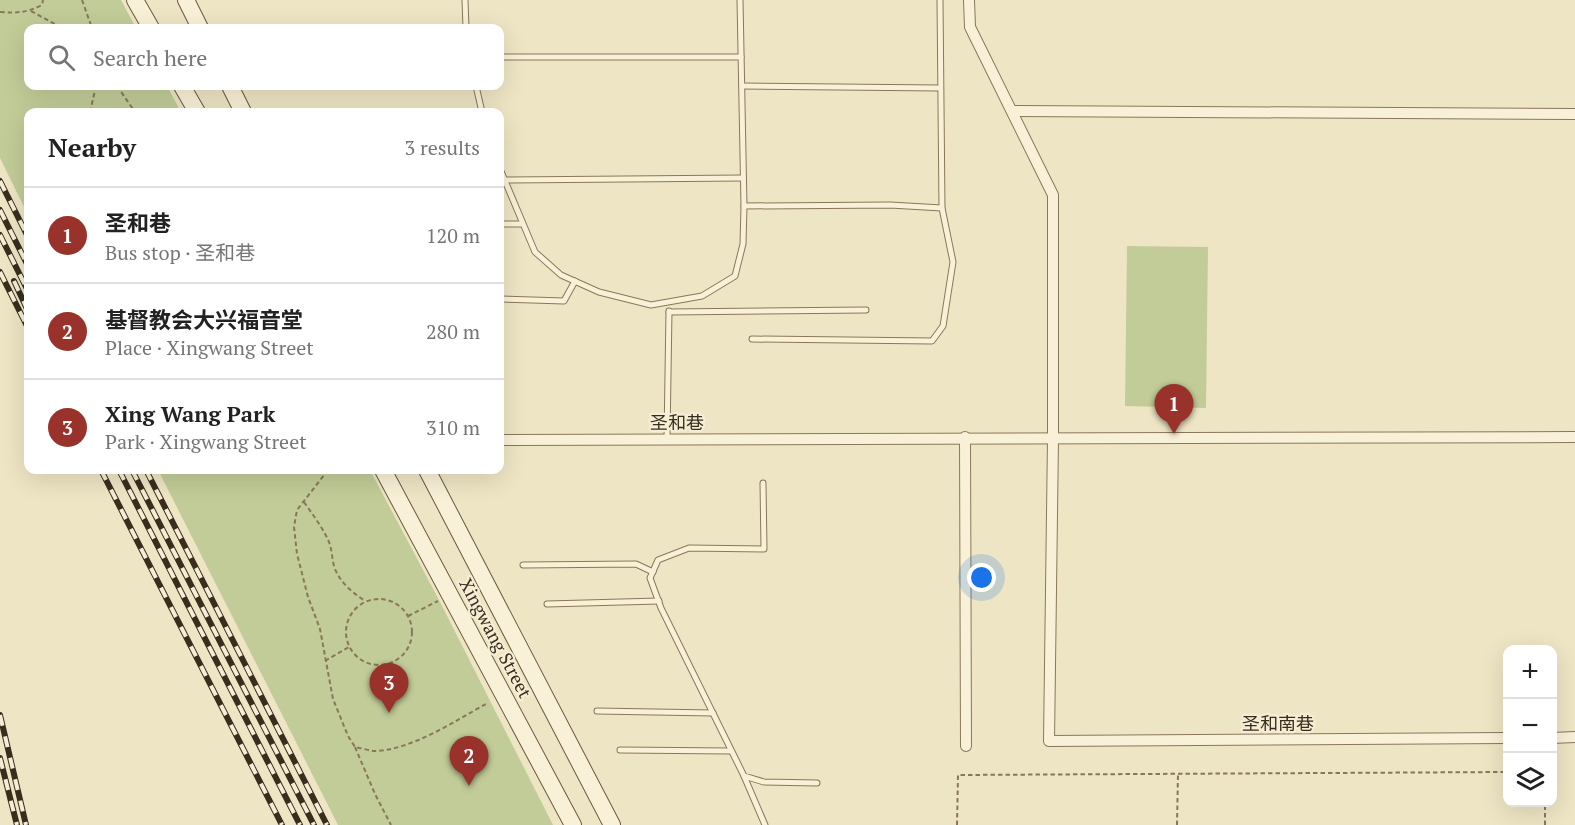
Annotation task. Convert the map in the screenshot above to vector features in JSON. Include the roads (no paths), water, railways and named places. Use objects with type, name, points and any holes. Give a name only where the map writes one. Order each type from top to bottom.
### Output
[{"type":"main road","points":[[135,0],[149,24]]},
{"type":"main road","points":[[186,0],[198,24]]},
{"type":"main road","points":[[184,90],[195,108]]},
{"type":"main road","points":[[232,90],[241,108]]},
{"type":"main road","name":"Xingwang Street","points":[[385,474],[573,825]]},
{"type":"main road","name":"Xingwang Street","points":[[429,474],[612,825]]},
{"type":"street","points":[[969,0],[970,27],[1053,195],[1053,438]]},
{"type":"street","points":[[1012,111],[1575,114]]},
{"type":"street","name":"圣和巷","points":[[504,440],[1575,437]]},
{"type":"street","points":[[965,438],[966,746]]},
{"type":"street","name":"圣和南巷","points":[[1053,438],[1049,741],[1503,738]]},
{"type":"street","points":[[1557,738],[1575,737]]},
{"type":"lane","points":[[465,0],[466,24]]},
{"type":"lane","points":[[740,0],[744,206],[742,244],[735,276],[702,297],[669,303],[651,305],[599,292],[561,275],[535,252],[504,180],[743,178]]},
{"type":"lane","points":[[752,339],[932,341],[943,326],[953,262],[942,208],[940,0]]},
{"type":"lane","points":[[504,57],[741,57]]},
{"type":"lane","points":[[742,86],[940,88]]},
{"type":"lane","points":[[477,90],[481,108]]},
{"type":"lane","points":[[744,206],[942,208]]},
{"type":"lane","points":[[504,224],[522,224]]},
{"type":"lane","points":[[504,299],[564,301],[575,281]]},
{"type":"lane","points":[[667,438],[669,303]]},
{"type":"lane","points":[[669,312],[866,310]]},
{"type":"lane","points":[[763,483],[764,549],[689,548],[658,560],[650,578],[765,825]]},
{"type":"lane","points":[[523,565],[636,564],[652,572]]},
{"type":"lane","points":[[547,604],[659,601]]},
{"type":"lane","points":[[597,711],[712,712]]},
{"type":"lane","points":[[620,750],[731,751]]},
{"type":"lane","points":[[744,776],[764,782],[817,783]]},
{"type":"railway","points":[[0,181],[24,229]]},
{"type":"railway","points":[[0,210],[24,258]]},
{"type":"railway","points":[[0,235],[24,283]]},
{"type":"railway","points":[[0,272],[24,320]]},
{"type":"railway","points":[[14,281],[24,302]]},
{"type":"railway","points":[[103,474],[282,825]]},
{"type":"railway","points":[[121,474],[300,825]]},
{"type":"railway","points":[[134,474],[314,825]]},
{"type":"railway","points":[[148,474],[327,825]]},
{"type":"railway","points":[[0,715],[26,825]]},
{"type":"railway","points":[[0,758],[17,825]]},
{"type":"place","name":"圣和巷","points":[[1174,434]]},
{"type":"place","name":"Xing Wang Park","points":[[389,713]]},
{"type":"place","name":"基督教会大兴福音堂","points":[[469,786]]}]
